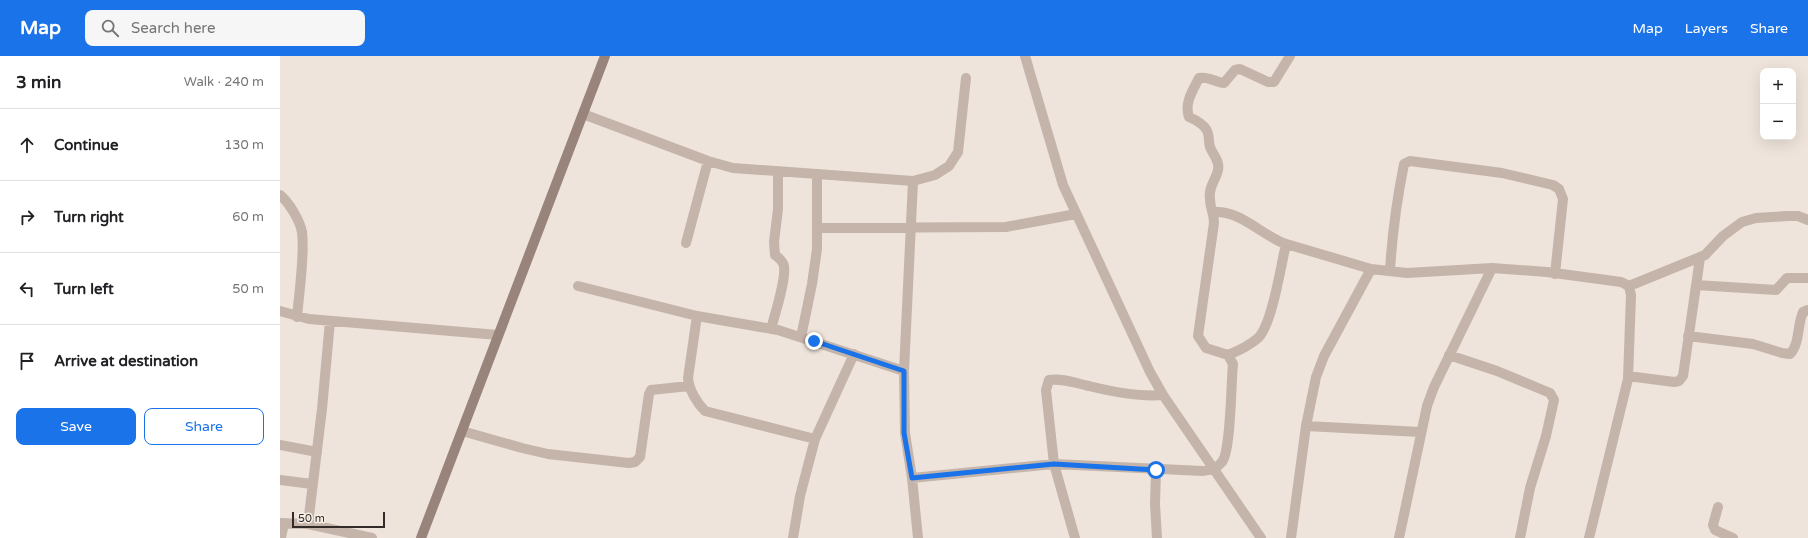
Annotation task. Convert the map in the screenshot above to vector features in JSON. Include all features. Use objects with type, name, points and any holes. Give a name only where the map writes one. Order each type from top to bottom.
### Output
[{"type":"main road","points":[[421,538],[605,56]]},
{"type":"street","points":[[1025,56],[1063,185],[1150,372],[1163,395],[1261,538]]},
{"type":"street","points":[[1286,244],[1267,324],[1258,338],[1242,349],[1228,354],[1206,348],[1198,336],[1214,223],[1214,212],[1210,200],[1210,188],[1219,169],[1218,160],[1211,151],[1208,142],[1208,131],[1202,124],[1189,117],[1187,111],[1190,97],[1199,78],[1206,77],[1216,82],[1224,83],[1235,70],[1240,69],[1268,82],[1274,82],[1290,56]]},
{"type":"street","points":[[583,114],[708,161],[733,168],[817,175],[913,180],[935,176],[949,166],[958,152],[966,78]]},
{"type":"street","points":[[686,243],[708,161]]},
{"type":"street","points":[[1390,271],[1392,242],[1404,164],[1410,162],[1502,173],[1553,185],[1560,189],[1563,199],[1555,274]]},
{"type":"street","points":[[771,329],[783,279],[784,266],[781,260],[775,255],[774,242],[778,208],[778,172]]},
{"type":"street","points":[[801,337],[812,284],[818,228],[817,175]]},
{"type":"street","points":[[913,180],[904,371],[904,433],[912,478],[918,538]]},
{"type":"street","points":[[280,195],[294,214],[302,231],[297,317]]},
{"type":"street","points":[[1214,212],[1224,212],[1235,216],[1270,238],[1286,244],[1371,269],[1407,273],[1492,268],[1621,282],[1629,286],[1632,295],[1628,376],[1599,502],[1589,538]]},
{"type":"street","points":[[818,228],[911,229],[1006,227],[1076,214]]},
{"type":"street","points":[[1629,286],[1700,258],[1713,248],[1723,236],[1742,222],[1756,218],[1788,216],[1798,216],[1808,220]]},
{"type":"street","points":[[1628,376],[1674,382],[1680,381],[1683,376],[1700,258]]},
{"type":"street","points":[[1399,538],[1420,432],[1434,387],[1492,268]]},
{"type":"street","points":[[1291,538],[1306,426],[1316,377],[1324,356],[1371,269]]},
{"type":"street","points":[[1696,285],[1776,290],[1787,278],[1808,278]]},
{"type":"street","points":[[578,286],[697,316],[771,329],[801,337],[904,371]]},
{"type":"street","points":[[1688,336],[1753,344],[1790,354],[1795,349],[1799,320],[1803,312],[1808,310]]},
{"type":"street","points":[[280,312],[297,317],[330,321],[498,335]]},
{"type":"street","points":[[697,316],[688,378],[689,386],[700,406],[705,411],[815,439]]},
{"type":"street","points":[[308,524],[330,321]]},
{"type":"street","points":[[793,538],[800,496],[815,439],[854,354]]},
{"type":"street","points":[[912,478],[1054,464],[1156,470],[1203,471],[1215,469],[1223,461],[1228,446],[1233,364],[1228,354]]},
{"type":"street","points":[[1449,355],[1550,393],[1554,400],[1546,436],[1530,488],[1520,538]]},
{"type":"street","points":[[1075,538],[1054,464],[1046,390],[1049,380],[1058,378],[1139,396],[1163,395]]},
{"type":"street","points":[[462,431],[548,454],[629,463],[635,462],[640,457],[649,394],[651,390],[689,386]]},
{"type":"street","points":[[1306,426],[1420,432]]},
{"type":"street","points":[[280,445],[317,452]]},
{"type":"street","points":[[1156,470],[1155,504],[1157,538]]},
{"type":"street","points":[[280,480],[312,484]]},
{"type":"street","points":[[1718,507],[1714,525],[1715,530],[1733,538]]},
{"type":"street","points":[[281,538],[282,523],[308,524],[372,538]]},
{"type":"route","points":[[814,341],[904,371],[904,433],[912,478],[1054,464],[1114,466],[1156,470]]}]
